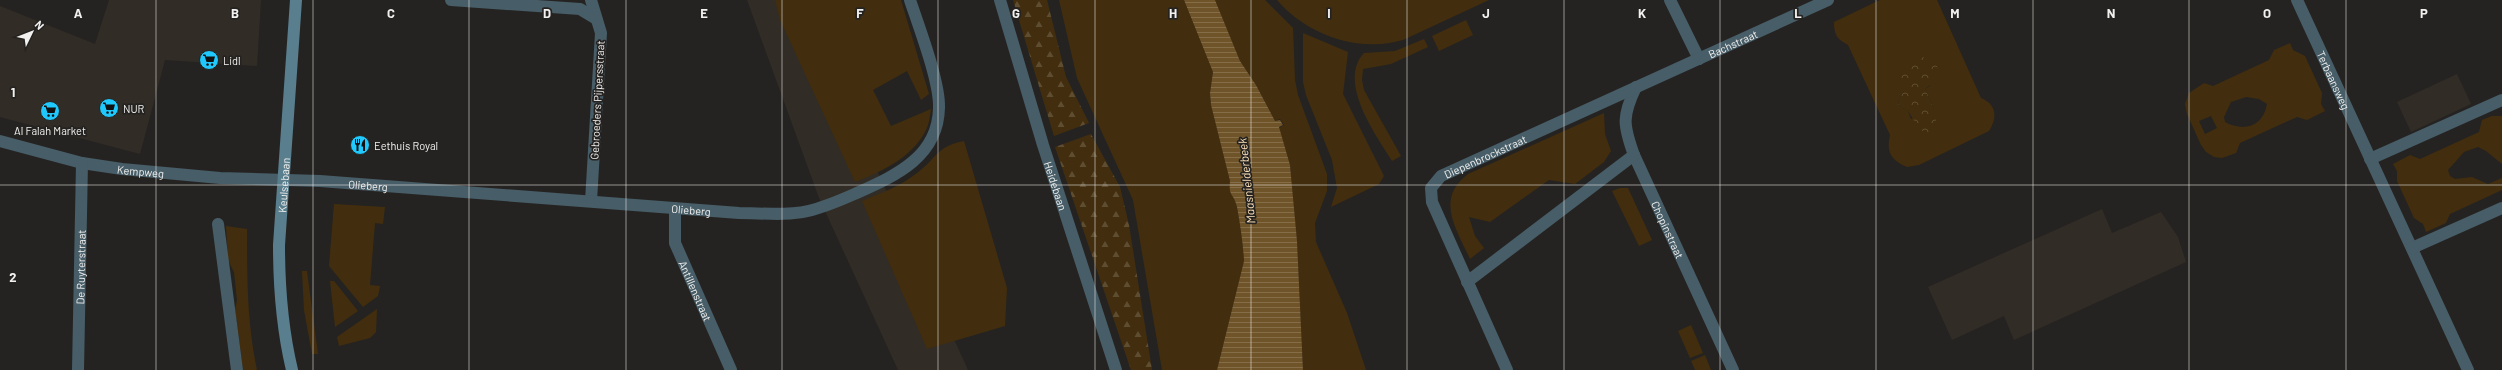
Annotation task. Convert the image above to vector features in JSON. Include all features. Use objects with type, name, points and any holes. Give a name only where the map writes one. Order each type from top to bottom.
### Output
[{"type":"street","name":"Keulsebaan","points":[[292,370],[282,323],[279,285],[279,245],[296,0]]},
{"type":"street","points":[[450,0],[580,9],[595,18]]},
{"type":"street","name":"Gebroeders Pijpersstraat","points":[[591,0],[595,18],[601,33],[591,201]]},
{"type":"street","name":"Olieberg","points":[[284,180],[320,181],[739,213],[808,211],[888,179],[921,156],[937,128],[940,107],[936,85],[910,0]]},
{"type":"street","name":"Heidebaan","points":[[1000,0],[1043,145],[1116,370]]},
{"type":"street","points":[[1670,0],[1699,59]]},
{"type":"street","name":"Bachstraat","points":[[1636,87],[1828,0]]},
{"type":"street","name":"Terbaansweg","points":[[2297,0],[2468,370]]},
{"type":"street","name":"Chopinstraat","points":[[1636,87],[1627,107],[1625,130],[1634,155],[1733,370]]},
{"type":"street","name":"Diepenbrockstraat","points":[[1507,370],[1432,202],[1432,188],[1441,176],[1636,87]]},
{"type":"street","points":[[2370,159],[2502,100]]},
{"type":"street","name":"Kempweg","points":[[0,141],[82,163],[220,178],[284,180]]},
{"type":"street","points":[[1467,282],[1634,155]]},
{"type":"street","name":"De Ruyterstraat","points":[[78,370],[82,163]]},
{"type":"street","name":"Antillenstraat","points":[[675,208],[675,243],[731,370]]},
{"type":"street","points":[[2412,248],[2502,208]]},
{"type":"street","points":[[218,224],[237,370]]},
{"type":"shaded area","points":[[109,0],[261,0],[257,66],[165,60],[140,154],[0,117],[0,6],[95,44]]},
{"type":"shaded area","points":[[747,0],[804,0],[817,39],[968,370],[898,370],[819,198]]},
{"type":"shaded area","points":[[2457,74],[2471,104],[2411,132],[2397,102]]},
{"type":"shaded area","points":[[2102,209],[2112,233],[2161,212],[2178,237],[2186,262],[2014,340],[2004,316],[1952,340],[1928,287]]},
{"type":"green space","points":[[775,0],[901,0],[929,94],[921,100],[907,71],[873,90],[891,126],[931,109],[929,123],[926,130],[920,140],[905,156],[885,168],[855,182],[780,20]]},
{"type":"green space","points":[[1013,0],[1047,0],[1066,77],[1089,123],[1054,136]]},
{"type":"green space","points":[[1059,0],[1184,0],[1213,72],[1210,93],[1211,105],[1230,181],[1230,192],[1235,199],[1237,207],[1244,254],[1244,261],[1217,370],[1162,370],[1133,200],[1077,78]]},
{"type":"green space","points":[[1215,0],[1265,0],[1293,28],[1295,80],[1298,95],[1327,174],[1327,191],[1315,223],[1316,242],[1347,313],[1366,370],[1303,370],[1297,244],[1290,165],[1279,128],[1284,125],[1280,119],[1275,121],[1256,85],[1240,61]]},
{"type":"green space","points":[[1277,0],[1489,0],[1403,40],[1369,44],[1334,38],[1318,31],[1303,23]]},
{"type":"green space","points":[[1880,0],[1937,0],[1981,98],[1990,104],[1994,112],[1994,121],[1989,131],[1919,165],[1907,167],[1897,161],[1889,151],[1890,135],[1848,45],[1841,41],[1837,36],[1834,22]],"holes":[[[1931,85],[1925,89],[1934,109],[1911,119],[1908,111],[1898,105],[1899,99],[1904,91]]]},
{"type":"green space","points":[[1466,20],[1473,35],[1439,51],[1432,36]]},
{"type":"green space","points":[[1303,33],[1348,52],[1343,94],[1384,176],[1379,184],[1331,207],[1337,188],[1332,160],[1306,95],[1303,82]]},
{"type":"green space","points":[[1424,39],[1428,47],[1391,64],[1363,69],[1362,80],[1364,90],[1401,156],[1392,161],[1369,123],[1362,108],[1357,93],[1355,78],[1357,65],[1364,53],[1395,51]]},
{"type":"green space","points":[[2290,43],[2293,50],[2305,56],[2322,93],[2321,104],[2325,111],[2307,120],[2297,117],[2240,143],[2236,153],[2222,158],[2214,157],[2206,152],[2201,145],[2187,114],[2185,104],[2189,93],[2204,83],[2213,86],[2269,60],[2274,50]],"holes":[[[2246,97],[2259,99],[2267,104],[2265,112],[2261,118],[2257,122],[2246,127],[2239,127],[2225,122],[2224,117],[2231,102]],[[2211,116],[2217,128],[2205,134],[2199,121]]]},
{"type":"green space","points":[[1918,54],[1937,66],[1938,78],[1925,89],[1934,109],[1937,127],[1931,134],[1920,130],[1908,111],[1898,105],[1899,99],[1904,91],[1899,87],[1895,72]]},
{"type":"green space","points":[[1604,113],[1605,134],[1611,151],[1604,162],[1575,184],[1549,180],[1490,222],[1469,217],[1475,236],[1484,248],[1470,259],[1451,214],[1450,204],[1452,193],[1458,184],[1468,174]]},
{"type":"green space","points":[[2492,116],[2502,116],[2502,164],[2486,151],[2478,147],[2464,152],[2448,170],[2450,176],[2455,179],[2472,177],[2488,184],[2502,178],[2502,190],[2450,214],[2446,223],[2426,232],[2423,224],[2414,218],[2397,181],[2397,171],[2393,164],[2410,155],[2420,159],[2479,132],[2482,120]]},
{"type":"green space","points":[[1091,134],[1120,187],[1129,225],[1152,370],[1131,370],[1055,147]]},
{"type":"green space","points":[[964,141],[1007,288],[1005,326],[927,349],[862,201],[891,189],[911,178],[924,168],[943,149],[955,143]]},
{"type":"green space","points":[[1620,188],[1628,188],[1652,240],[1639,246],[1612,191]]},
{"type":"green space","points":[[334,204],[385,207],[383,224],[375,223],[370,285],[380,286],[378,296],[363,307],[329,266]]},
{"type":"green space","points":[[226,226],[247,229],[249,317],[257,370],[243,370],[235,309],[237,300],[234,272],[228,260]]},
{"type":"green space","points":[[302,271],[307,271],[318,354],[312,354],[304,310]]},
{"type":"green space","points":[[330,281],[334,281],[358,311],[335,327]]},
{"type":"green space","points":[[377,309],[376,332],[370,338],[339,346],[337,337]]},
{"type":"green space","points":[[1691,325],[1703,353],[1690,358],[1678,331]]},
{"type":"green space","points":[[1705,355],[1711,370],[1695,370],[1691,361]]},
{"type":"water","name":"Maasnielderbeek","points":[[1184,0],[1215,0],[1240,61],[1256,85],[1275,121],[1280,120],[1283,125],[1279,127],[1290,165],[1297,241],[1303,370],[1217,370],[1244,261],[1244,254],[1237,207],[1230,190],[1230,181],[1211,105],[1210,93],[1213,72]]},
{"type":"place","name":"Lidl","points":[[209,60]]},
{"type":"place","name":"NUR","points":[[109,108]]},
{"type":"place","name":"Al Falah Market","points":[[50,111]]},
{"type":"place","name":"Eethuis Royal","points":[[360,145]]}]
